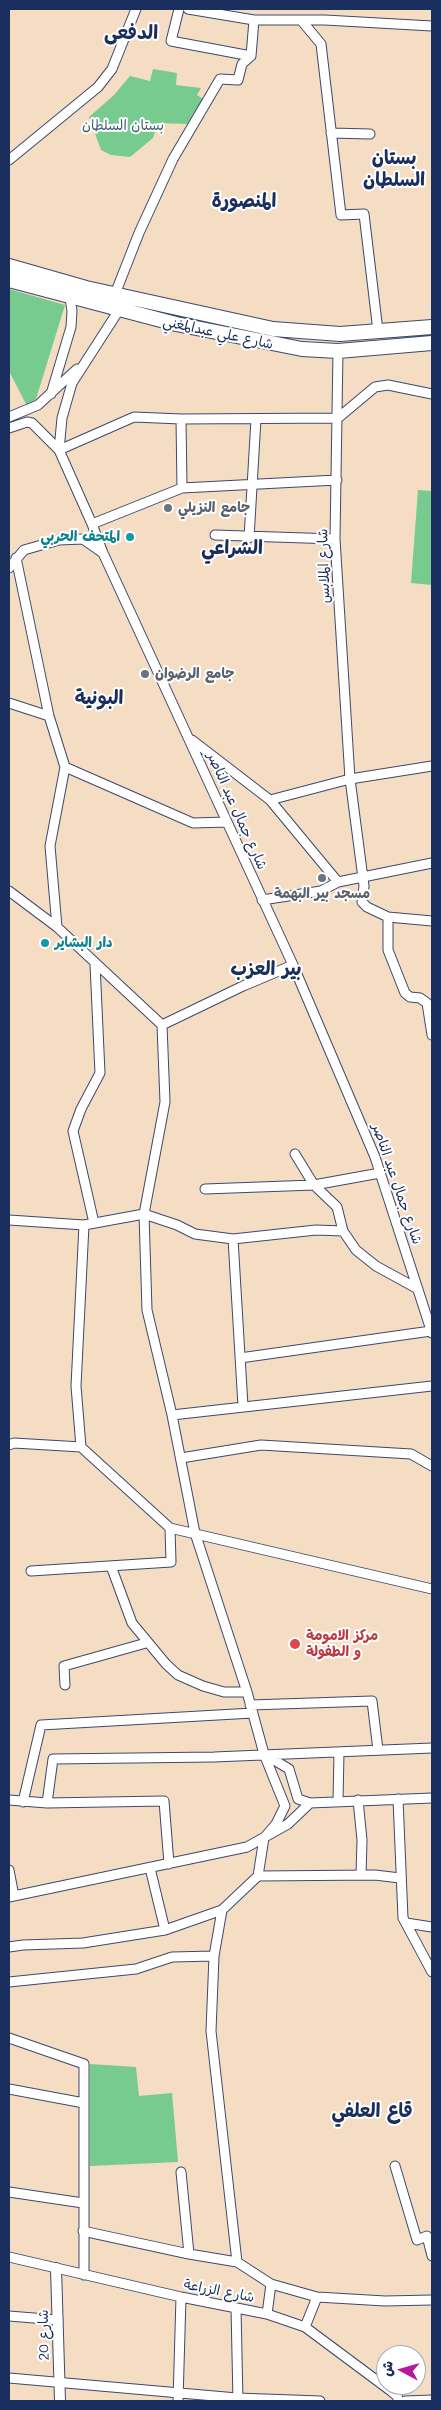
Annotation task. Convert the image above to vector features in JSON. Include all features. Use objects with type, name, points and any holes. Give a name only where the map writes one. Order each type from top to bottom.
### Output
[{"type":"main road","name":"شارع علي عبدالمغني","points":[[9,266],[115,294],[273,329],[340,334],[432,328]]},
{"type":"main road","name":"شارع علي عبدالمغني","points":[[9,280],[118,310],[268,344],[338,352],[432,343]]},
{"type":"street","points":[[9,160],[98,86],[112,69],[136,9]]},
{"type":"street","points":[[179,9],[171,41],[251,56]]},
{"type":"street","points":[[188,9],[237,13],[254,20],[301,20],[432,26]]},
{"type":"street","points":[[115,294],[138,233],[173,159],[220,79],[238,80],[242,64],[251,56],[254,20]]},
{"type":"street","points":[[301,20],[322,44],[341,215],[364,214],[378,331]]},
{"type":"street","points":[[332,133],[370,134]]},
{"type":"street","points":[[51,394],[71,327],[72,311],[70,298]]},
{"type":"street","name":"شارع جمال عبد الناصر","points":[[118,310],[87,359],[68,394],[62,418],[59,450],[92,524],[103,554],[190,739],[293,966],[380,1173],[432,1332]]},
{"type":"street","name":"شارع الملابس","points":[[338,352],[335,539],[350,779],[363,877],[362,902],[367,907],[388,918]]},
{"type":"street","points":[[9,416],[38,404],[87,359]]},
{"type":"street","points":[[9,428],[32,423],[59,450],[134,417],[181,419],[338,418],[375,387],[388,385],[432,394]]},
{"type":"street","points":[[181,419],[182,488]]},
{"type":"street","points":[[249,538],[256,419]]},
{"type":"street","points":[[92,524],[182,488],[337,480]]},
{"type":"street","points":[[215,535],[249,538],[335,539]]},
{"type":"street","points":[[9,568],[24,550],[59,540],[83,539],[103,554]]},
{"type":"street","points":[[16,558],[49,716],[65,767],[50,846],[57,927]]},
{"type":"street","points":[[9,703],[49,716]]},
{"type":"street","points":[[190,739],[270,800],[338,882]]},
{"type":"street","points":[[396,771],[432,762]]},
{"type":"street","points":[[270,800],[350,779],[432,766]]},
{"type":"street","points":[[65,767],[193,823],[227,822]]},
{"type":"street","points":[[262,900],[321,891],[338,882],[432,863]]},
{"type":"street","points":[[9,891],[57,927],[162,1025],[165,1102],[144,1214],[147,1310],[172,1415],[195,1533],[247,1692],[264,1754],[285,1806],[276,1824],[264,1838],[258,1876],[222,1910],[165,1930],[83,1943],[23,1944],[9,1948]]},
{"type":"street","points":[[432,921],[388,918],[388,950],[405,993],[410,997],[420,998],[427,1003],[432,1035]]},
{"type":"street","points":[[94,1223],[73,1131],[81,1109],[100,1073],[95,964]]},
{"type":"street","points":[[162,1025],[243,986],[293,966]]},
{"type":"street","points":[[295,1154],[314,1185],[331,1199],[337,1207],[344,1231],[356,1250],[376,1266],[418,1289]]},
{"type":"street","points":[[205,1189],[314,1185],[380,1173]]},
{"type":"street","points":[[9,1220],[84,1225],[144,1214],[177,1225],[195,1234],[233,1238],[316,1230],[344,1231]]},
{"type":"street","points":[[81,1447],[76,1386],[84,1225]]},
{"type":"street","points":[[233,1238],[243,1406]]},
{"type":"street","points":[[240,1358],[432,1332]]},
{"type":"street","points":[[172,1415],[432,1386]]},
{"type":"street","points":[[9,1445],[14,1443],[81,1447],[170,1528],[432,1589]]},
{"type":"street","points":[[180,1458],[260,1446],[411,1454],[432,1466]]},
{"type":"street","points":[[31,1571],[171,1562],[170,1528]]},
{"type":"street","points":[[110,1566],[132,1623],[146,1643],[178,1675],[224,1692],[247,1692]]},
{"type":"street","points":[[65,1685],[64,1666],[146,1643]]},
{"type":"street","points":[[23,1802],[42,1726],[372,1701],[378,1750]]},
{"type":"street","points":[[47,1804],[53,1759],[214,1757],[432,1748]]},
{"type":"street","points":[[338,1801],[339,1752]]},
{"type":"street","points":[[264,1754],[289,1769],[298,1799],[310,1803],[432,1798]]},
{"type":"street","points":[[398,1799],[403,1918],[432,1972]]},
{"type":"street","points":[[9,1800],[47,1804],[164,1801],[169,1864]]},
{"type":"street","points":[[358,1800],[362,1840],[361,1875]]},
{"type":"street","points":[[9,1870],[11,1897],[247,1847],[288,1824],[310,1803]]},
{"type":"street","points":[[150,1868],[165,1930]]},
{"type":"street","points":[[258,1876],[361,1875],[400,1878]]},
{"type":"street","points":[[222,1910],[214,1956],[211,2031],[237,2262]]},
{"type":"street","points":[[406,1923],[432,1927]]},
{"type":"street","points":[[9,1982],[136,1969],[172,1957],[214,1956]]},
{"type":"street","points":[[9,2038],[84,2064],[84,2274]]},
{"type":"street","points":[[9,2089],[84,2103]]},
{"type":"street","points":[[395,2166],[417,2240],[430,2236],[432,2256]]},
{"type":"street","points":[[181,2172],[189,2254]]},
{"type":"street","points":[[9,2192],[83,2203]]},
{"type":"street","points":[[83,2231],[189,2254],[237,2262],[271,2284],[317,2297],[385,2301],[432,2300]]},
{"type":"street","name":"شارع الزراعة","points":[[9,2258],[181,2297],[267,2314],[305,2327],[391,2391],[399,2401]]},
{"type":"street","name":"شارع 20","points":[[56,2268],[60,2401]]},
{"type":"street","points":[[267,2314],[271,2284]]},
{"type":"street","points":[[178,2397],[181,2297]]},
{"type":"street","points":[[305,2327],[317,2297]]},
{"type":"street","points":[[236,2308],[238,2400]]},
{"type":"street","points":[[9,2316],[58,2320]]},
{"type":"street","points":[[9,2378],[59,2382],[178,2397],[320,2401]]},
{"type":"street","points":[[405,2401],[432,2400]]},
{"type":"green space","name":"بستان السلطان","points":[[153,69],[177,73],[176,85],[201,88],[197,95],[203,99],[187,124],[158,123],[153,138],[130,157],[111,155],[101,150],[89,117],[114,95],[130,76],[150,81]]},
{"type":"green space","points":[[9,289],[65,305],[36,399],[27,406],[9,371]]},
{"type":"green space","points":[[418,490],[432,491],[432,585],[411,583]]},
{"type":"green space","points":[[90,2064],[136,2067],[139,2096],[172,2093],[178,2162],[90,2166]]},
{"type":"place","name":"جامع النزيلي","points":[[168,508]]},
{"type":"place","name":"المتحف الحربي","points":[[130,537]]},
{"type":"place","name":"جامع الرضوان","points":[[145,674]]},
{"type":"place","name":"مسجد بير البهمة","points":[[322,878]]},
{"type":"place","name":"دار البشاير","points":[[45,943]]},
{"type":"place","name":"مركز الامومة و الطفولة","points":[[295,1644]]},
{"type":"district","name":"الدفعى","points":[[131,33]]},
{"type":"district","name":"بستان السلطان","points":[[394,169]]},
{"type":"district","name":"المنصورة","points":[[244,201]]},
{"type":"district","name":"الشراعي","points":[[232,548]]},
{"type":"district","name":"البونية","points":[[99,698]]},
{"type":"district","name":"بير العزب","points":[[266,969]]},
{"type":"district","name":"قاع العلفي","points":[[372,2111]]}]
